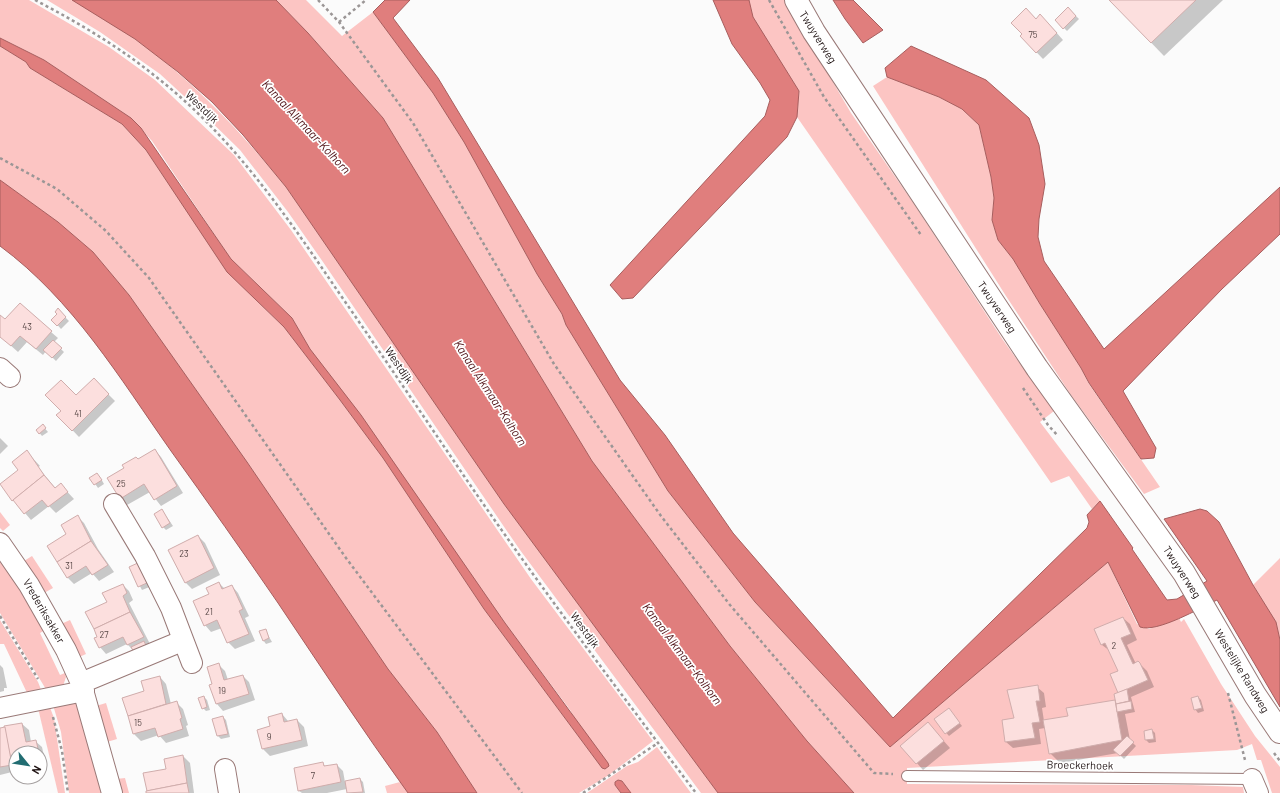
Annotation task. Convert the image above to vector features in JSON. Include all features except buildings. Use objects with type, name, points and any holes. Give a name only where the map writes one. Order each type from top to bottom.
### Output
[{"type":"street","name":"Twuyverweg","points":[[796,0],[814,32],[1037,368],[1184,573],[1205,609]]},
{"type":"street","points":[[114,504],[145,556],[171,608],[182,641],[192,663]]},
{"type":"street","name":"Vrederiksakker","points":[[0,543],[29,585],[66,650],[83,687],[112,793]]},
{"type":"street","name":"Westelijke Randweg","points":[[1205,609],[1255,696],[1280,732]]},
{"type":"street","points":[[0,708],[83,687],[182,641]]},
{"type":"street","points":[[225,769],[229,793]]},
{"type":"lane","name":"Broeckerhoek","points":[[907,776],[1255,786]]},
{"type":"path","name":"Westdijk","points":[[35,0],[67,17],[118,49],[156,76],[193,109],[238,154],[281,208],[500,528],[696,793]]},
{"type":"path","points":[[318,0],[339,22],[413,123],[550,358],[661,516],[730,605],[874,773],[907,776]]},
{"type":"path","points":[[339,22],[366,0]]},
{"type":"path","points":[[0,158],[57,189],[106,231],[149,278],[346,558],[522,793]]},
{"type":"path","points":[[1227,689],[1241,750],[1255,786]]},
{"type":"path","points":[[583,793],[658,743]]},
{"type":"shaded area","points":[[0,0],[29,0],[109,47],[155,80],[234,155],[291,230],[531,579],[653,741],[609,775],[579,793],[477,793],[437,732],[388,669],[247,462],[129,295],[93,252],[58,222],[0,180],[0,46],[26,62],[30,68],[122,124],[146,150],[164,177],[258,302],[284,327],[383,458],[484,609],[602,768],[570,710],[505,623],[310,349],[292,318],[231,259],[152,141],[131,118],[44,60],[0,38]]},
{"type":"shaded area","points":[[47,0],[71,0],[80,3],[101,15],[135,39],[159,57],[204,97],[266,163],[286,187],[504,504],[718,793],[701,793],[520,550],[288,212],[240,150],[160,74],[100,32]]},
{"type":"shaded area","points":[[276,0],[306,0],[342,36],[373,12],[433,93],[464,142],[537,274],[562,314],[566,325],[668,491],[755,602],[890,747],[1108,562],[1137,624],[1149,629],[1179,618],[1181,622],[1184,619],[1221,684],[1255,736],[1280,767],[1280,793],[1272,793],[1261,760],[1257,760],[1252,744],[1237,750],[907,768],[907,784],[1191,785],[1243,787],[1244,793],[854,793],[807,741],[730,646],[592,461],[383,118],[308,33]]},
{"type":"shaded area","points":[[749,0],[785,0],[851,113],[914,204],[1003,340],[1054,411],[1040,422],[1100,501],[1092,509],[1069,476],[1051,483],[797,117],[799,91],[752,17]]},
{"type":"shaded area","points":[[887,77],[939,97],[962,109],[979,125],[991,177],[994,198],[992,220],[998,240],[1013,259],[1081,368],[1089,384],[1160,487],[1144,494],[1071,395],[1006,296],[873,86]]},
{"type":"shaded area","points":[[0,512],[10,525],[3,531],[0,528]]},
{"type":"shaded area","points":[[32,556],[53,588],[44,593],[24,561]]},
{"type":"shaded area","points":[[0,557],[45,630],[40,633],[60,675],[65,673],[66,677],[63,686],[47,691],[0,613]]},
{"type":"shaded area","points":[[1280,558],[1280,640],[1276,622],[1253,585]]},
{"type":"shaded area","points":[[0,620],[38,682],[42,692],[28,695],[4,644],[0,644]]},
{"type":"shaded area","points":[[70,620],[86,654],[77,658],[61,624]]},
{"type":"shaded area","points":[[74,702],[77,705],[102,793],[69,793],[61,732],[53,705]]},
{"type":"shaded area","points":[[106,703],[117,739],[107,742],[96,706]]},
{"type":"shaded area","points":[[49,705],[54,718],[65,793],[58,793],[48,745],[47,745],[38,708]]},
{"type":"shaded area","points":[[657,747],[691,793],[631,793],[622,781],[618,780],[615,782],[615,785],[621,793],[587,793],[627,766],[638,762]]},
{"type":"shaded area","points":[[125,778],[129,793],[119,793],[116,779]]},
{"type":"shaded area","points":[[400,782],[409,793],[387,793],[385,786]]},
{"type":"water","name":"Kanaal Alkmaar-Kolhorn","points":[[72,0],[276,0],[308,33],[383,118],[592,461],[730,646],[807,741],[854,793],[718,793],[504,504],[286,187],[243,135],[212,102],[178,72],[135,39]]},
{"type":"water","points":[[385,0],[410,0],[393,18],[438,78],[620,380],[665,435],[733,533],[893,718],[1087,528],[1089,522],[1087,515],[1100,501],[1167,600],[1177,599],[1207,581],[1164,519],[1200,509],[1207,511],[1219,522],[1253,585],[1276,622],[1280,640],[1280,707],[1217,600],[1190,614],[1167,623],[1147,628],[1140,627],[1108,562],[890,747],[755,602],[668,491],[566,325],[562,314],[537,274],[464,142],[433,93],[373,12]]},
{"type":"water","points":[[713,0],[749,0],[753,17],[799,91],[797,117],[787,137],[633,298],[622,299],[610,285],[765,116],[770,100],[760,83],[732,44]]},
{"type":"water","points":[[833,0],[853,0],[883,30],[863,43]]},
{"type":"water","points":[[0,38],[44,60],[131,118],[141,128],[231,259],[292,318],[310,349],[361,415],[505,623],[609,766],[605,769],[602,768],[484,609],[383,458],[284,327],[227,272],[146,150],[122,124],[30,68],[26,62],[0,46]]},
{"type":"water","points":[[911,46],[986,80],[1029,118],[1039,145],[1045,184],[1039,219],[1038,237],[1044,261],[1104,349],[1280,187],[1280,234],[1222,289],[1123,391],[1156,448],[1154,458],[1141,459],[1089,383],[1013,259],[998,240],[992,220],[994,198],[991,177],[979,125],[962,109],[939,97],[887,77],[885,68]]},
{"type":"water","points":[[0,180],[58,222],[93,252],[129,295],[247,462],[388,669],[437,732],[477,793],[408,793],[358,723],[252,565],[93,341],[50,290],[26,267],[0,246]]},
{"type":"water","points":[[618,780],[622,781],[631,793],[621,793],[615,785],[615,782]]}]
